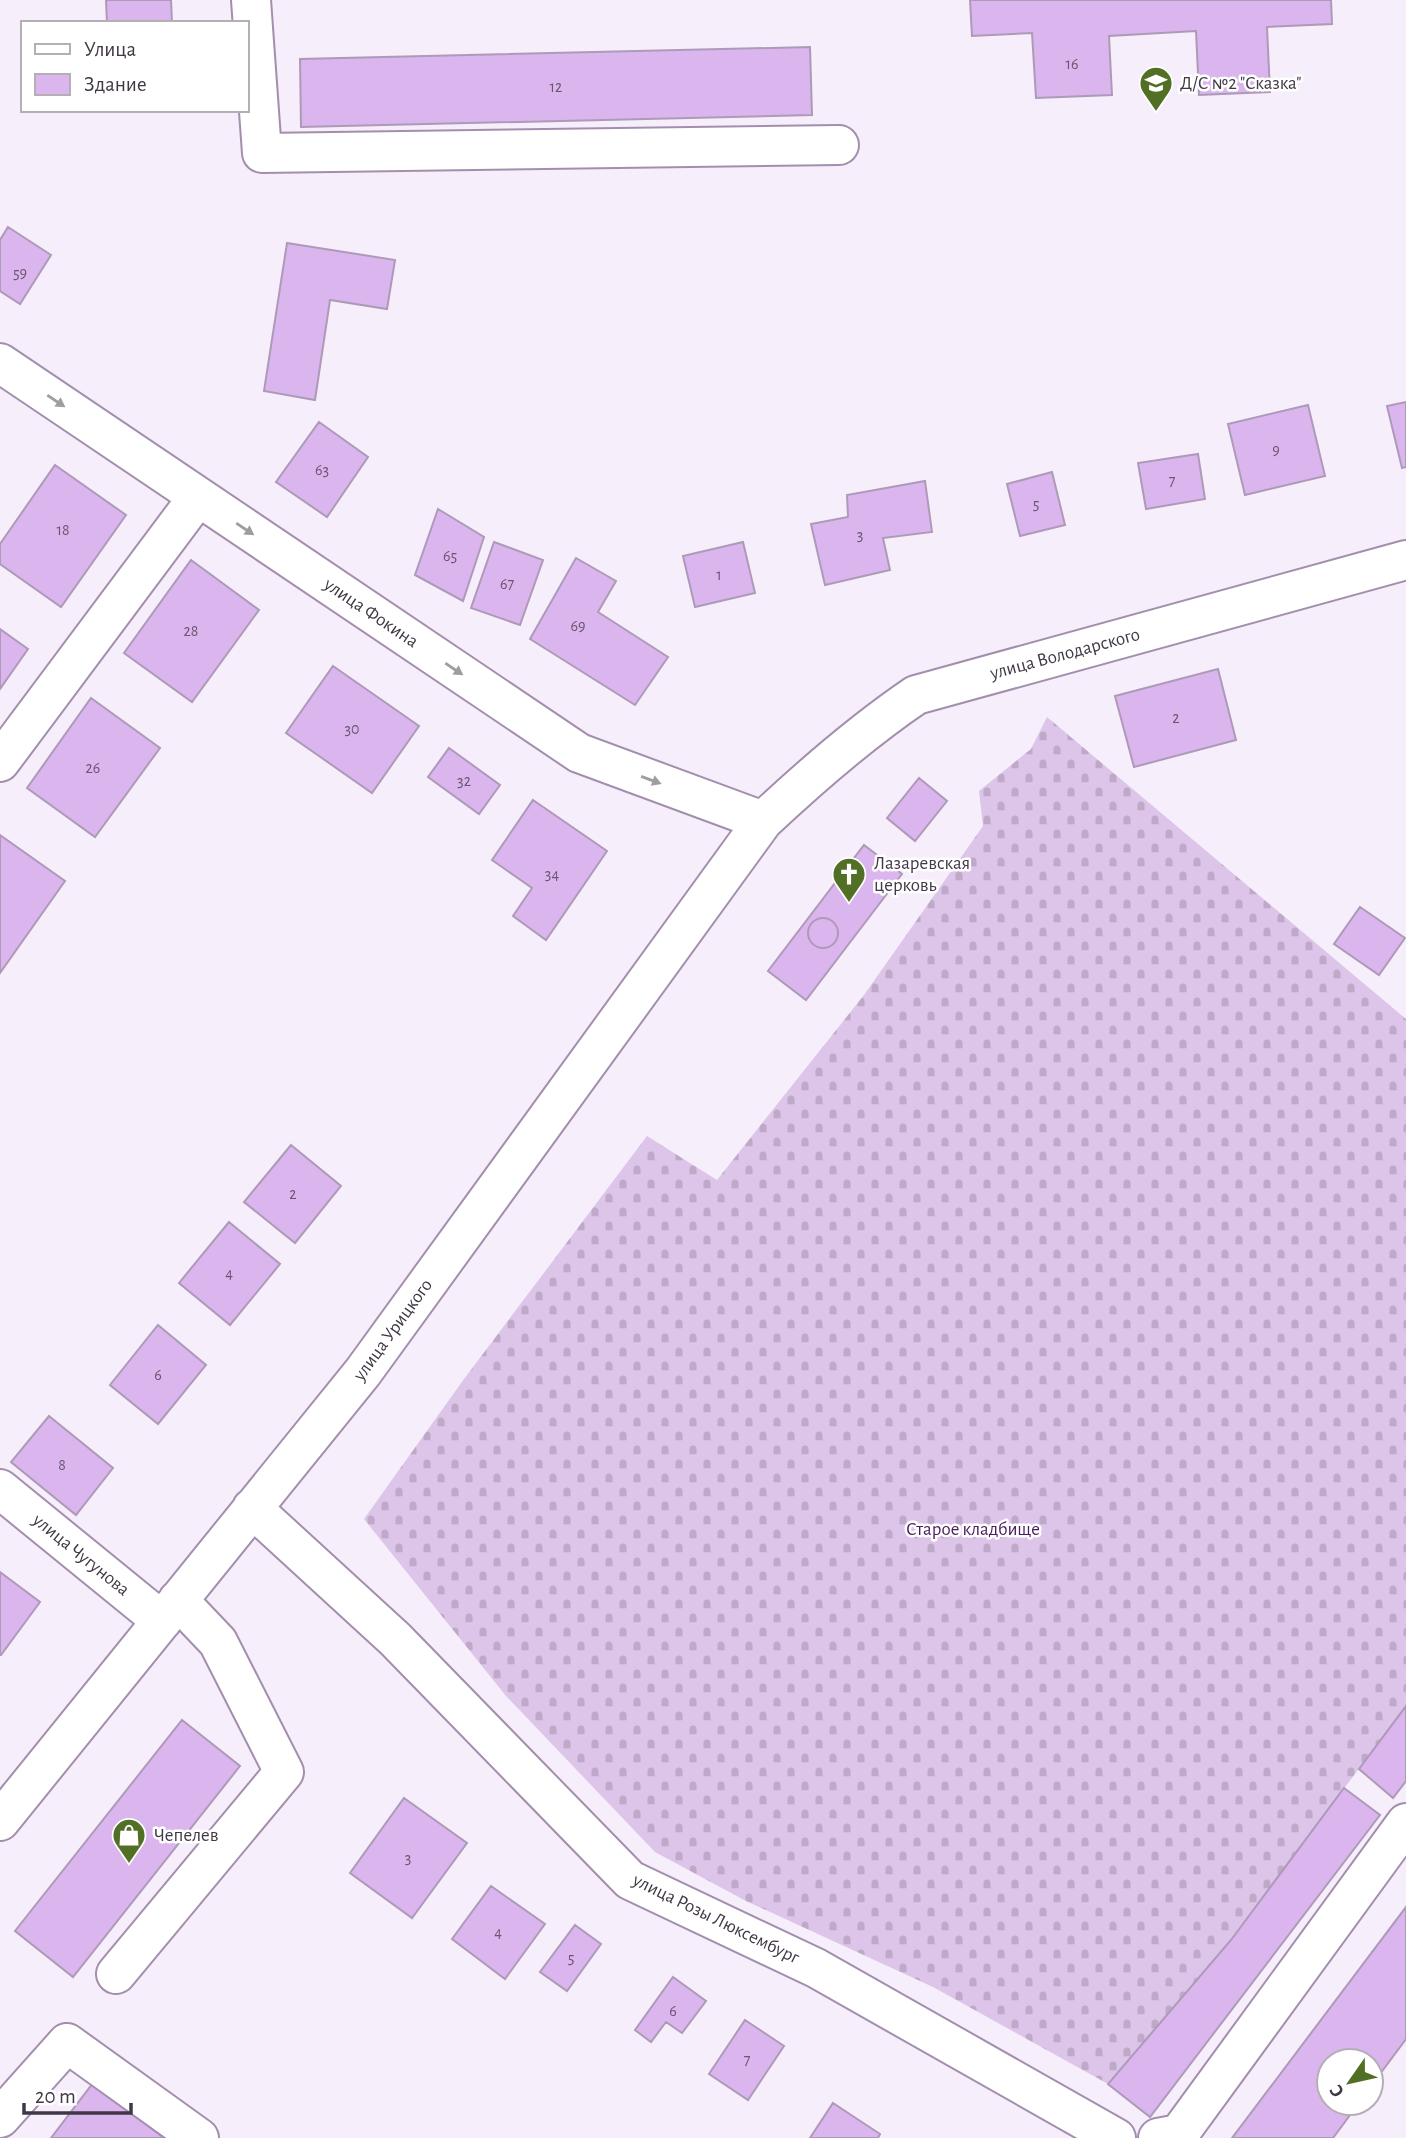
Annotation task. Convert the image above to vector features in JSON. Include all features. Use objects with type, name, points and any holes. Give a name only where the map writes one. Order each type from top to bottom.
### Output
[{"type":"street","points":[[251,0],[262,153],[839,145]]},
{"type":"street","name":"улица Фокина","points":[[0,363],[579,753],[763,821]]},
{"type":"street","points":[[0,762],[198,497]]},
{"type":"street","name":"улица Володарского","points":[[763,821],[866,728],[916,695],[1406,560]]},
{"type":"street","name":"улица Урицкого","points":[[0,1821],[363,1372],[763,821]]},
{"type":"street","name":"улица Чугунова","points":[[0,1489],[218,1642],[284,1772],[116,1974]]},
{"type":"street","name":"улица Розы Люксембург","points":[[252,1508],[395,1640],[630,1880],[816,1968],[1116,2138]]},
{"type":"street","points":[[1158,2138],[1179,2134],[1406,1823]]},
{"type":"street","points":[[0,2118],[67,2043],[199,2138]]},
{"type":"green space","name":"Старое кладбище","points":[[1047,717],[1406,1019],[1406,1706],[1231,1939],[1108,2084],[933,1987],[746,1901],[655,1852],[506,1696],[364,1519],[464,1379],[647,1136],[717,1180],[864,995],[983,826],[979,791],[1031,749]]},
{"type":"building","points":[[106,0],[171,0],[172,21],[107,21]]},
{"type":"building","points":[[970,0],[1331,0],[1332,24],[1267,27],[1270,92],[1199,95],[1196,31],[1109,36],[1112,95],[1036,98],[1032,33],[972,36]]},
{"type":"building","points":[[810,47],[812,115],[301,127],[300,59]]},
{"type":"building","points":[[8,227],[51,255],[20,304],[0,291],[0,240]]},
{"type":"building","points":[[287,243],[395,260],[387,309],[330,300],[315,400],[264,391]]},
{"type":"building","points":[[1406,402],[1406,467],[1402,468],[1387,406]]},
{"type":"building","points":[[1308,405],[1325,476],[1245,495],[1228,424]]},
{"type":"building","points":[[319,422],[368,457],[327,517],[276,482]]},
{"type":"building","points":[[1198,454],[1205,499],[1146,509],[1138,463]]},
{"type":"building","points":[[55,465],[126,515],[61,607],[0,564],[0,544]]},
{"type":"building","points":[[1052,472],[1065,525],[1020,536],[1007,484]]},
{"type":"building","points":[[925,481],[932,532],[883,538],[890,570],[825,585],[811,524],[848,517],[847,495]]},
{"type":"building","points":[[438,509],[484,537],[463,601],[415,575]]},
{"type":"building","points":[[494,542],[543,560],[520,625],[471,608]]},
{"type":"building","points":[[743,542],[755,593],[695,607],[683,556]]},
{"type":"building","points":[[576,558],[616,581],[598,612],[668,657],[635,705],[530,639]]},
{"type":"building","points":[[191,560],[259,610],[192,702],[124,653]]},
{"type":"building","points":[[0,629],[28,649],[0,689]]},
{"type":"building","points":[[333,666],[419,726],[372,793],[286,733]]},
{"type":"building","points":[[1218,669],[1236,740],[1134,767],[1115,696]]},
{"type":"building","points":[[91,698],[160,748],[95,837],[27,788]]},
{"type":"building","points":[[449,748],[500,785],[479,814],[428,777]]},
{"type":"building","points":[[919,778],[947,801],[915,841],[887,818]]},
{"type":"building","points":[[533,800],[607,851],[546,940],[513,916],[532,888],[492,860]]},
{"type":"building","points":[[0,835],[65,881],[0,973]]},
{"type":"building","name":"Лазаревская церковь","points":[[864,845],[902,874],[806,1000],[768,971]]},
{"type":"building","points":[[1360,907],[1405,938],[1379,975],[1334,944]]},
{"type":"building","points":[[823,918],[834,922],[838,933],[834,944],[823,948],[812,944],[808,933],[812,922]]},
{"type":"building","points":[[291,1145],[341,1186],[295,1243],[244,1202]]},
{"type":"building","points":[[229,1222],[280,1264],[230,1325],[179,1283]]},
{"type":"building","points":[[158,1325],[206,1365],[158,1424],[110,1385]]},
{"type":"building","points":[[49,1416],[113,1468],[76,1515],[11,1462]]},
{"type":"building","points":[[0,1572],[40,1602],[1,1655],[0,1655]]},
{"type":"building","points":[[1406,1706],[1406,1781],[1393,1798],[1359,1769]]},
{"type":"building","points":[[182,1720],[240,1766],[73,1977],[15,1931]]},
{"type":"building","points":[[1344,1788],[1380,1815],[1150,2117],[1108,2084],[1231,1940]]},
{"type":"building","points":[[404,1798],[467,1843],[412,1918],[350,1873]]},
{"type":"building","points":[[491,1886],[545,1924],[505,1979],[452,1939]]},
{"type":"building","points":[[1406,1907],[1406,2039],[1385,2067],[1385,2047],[1315,2047],[1315,2117],[1349,2117],[1333,2138],[1232,2138]]},
{"type":"building","points":[[575,1925],[601,1944],[567,1991],[540,1972]]},
{"type":"building","points":[[673,1977],[706,2001],[682,2033],[666,2022],[651,2042],[635,2030]]},
{"type":"building","points":[[745,2020],[784,2046],[748,2100],[709,2074]]},
{"type":"building","points":[[93,2083],[164,2138],[51,2138]]},
{"type":"building","points":[[833,2103],[880,2134],[878,2138],[810,2138]]},
{"type":"place","name":"Д/С №2 \"Сказка\"","points":[[1156,113]]},
{"type":"place","name":"Лазаревская церковь","points":[[849,904]]},
{"type":"place","name":"Чепелев","points":[[129,1865]]}]
